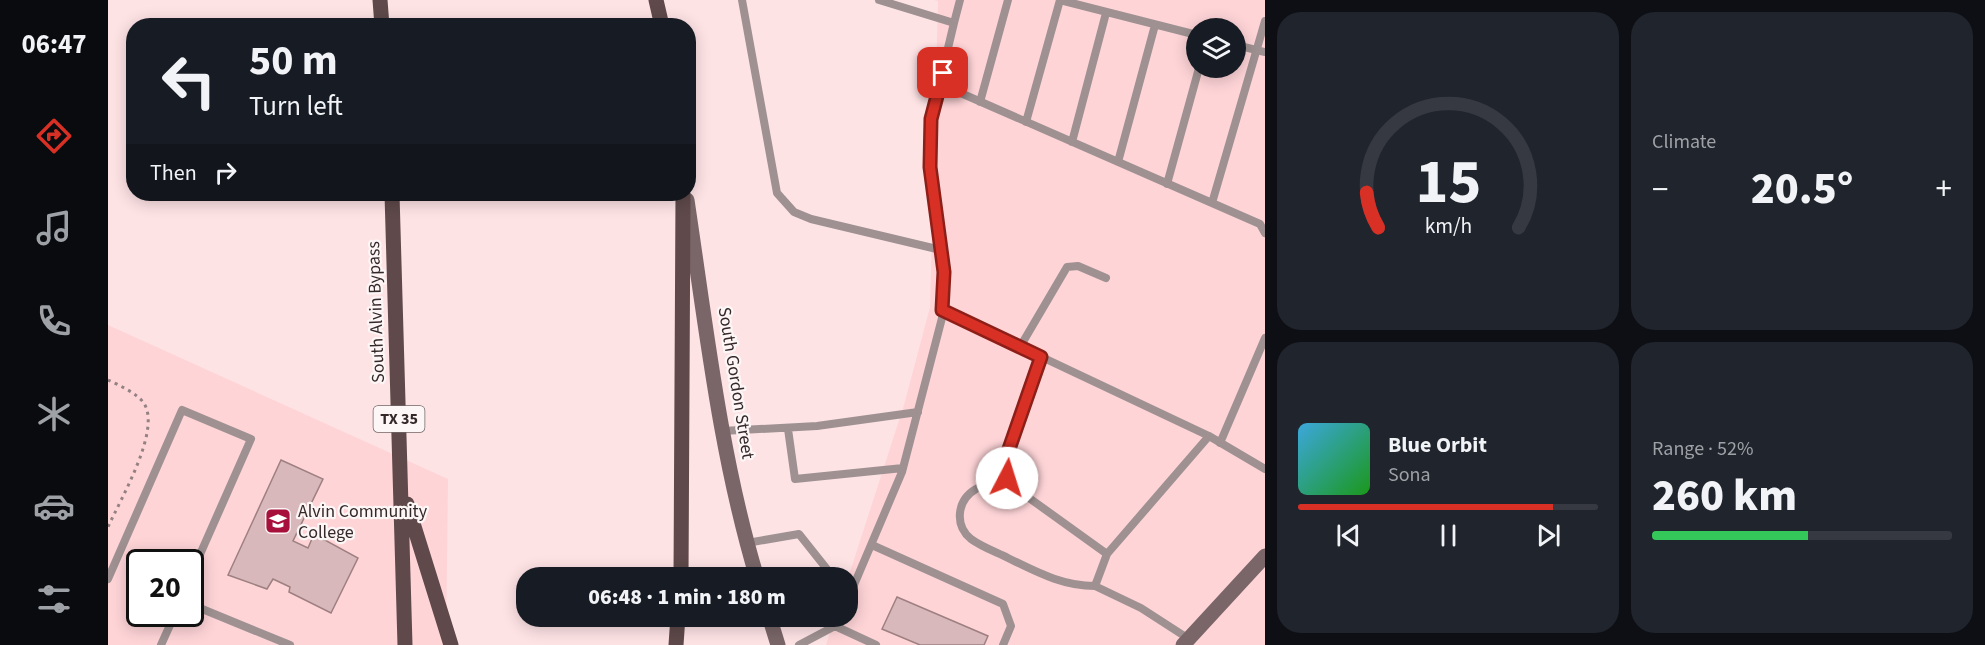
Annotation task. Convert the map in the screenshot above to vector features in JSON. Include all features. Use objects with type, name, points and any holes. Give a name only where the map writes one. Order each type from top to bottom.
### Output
[{"type":"main road","points":[[380,0],[381,18]]},
{"type":"main road","points":[[656,0],[660,18]]},
{"type":"main road","name":"South Alvin Bypass","points":[[392,201],[405,645]]},
{"type":"main road","points":[[681,567],[685,201]]},
{"type":"main road","name":"South Gordon Street","points":[[686,201],[722,431],[754,567]]},
{"type":"main road","points":[[402,487],[451,645]]},
{"type":"main road","points":[[1186,642],[1265,556]]},
{"type":"main road","points":[[676,645],[677,627]]},
{"type":"main road","points":[[772,627],[778,645]]},
{"type":"lane","points":[[742,0],[777,193],[794,212],[811,219],[940,250]]},
{"type":"lane","points":[[879,0],[954,23]]},
{"type":"lane","points":[[858,575],[903,468],[942,310],[944,272],[930,167],[931,119],[960,0]]},
{"type":"lane","points":[[980,102],[1008,0]]},
{"type":"lane","points":[[1026,122],[1060,0],[1186,32]]},
{"type":"lane","points":[[1072,142],[1106,13]]},
{"type":"lane","points":[[1212,204],[1261,51],[1265,21]]},
{"type":"lane","points":[[1118,162],[1155,25]]},
{"type":"lane","points":[[1246,47],[1261,51]]},
{"type":"lane","points":[[1167,184],[1196,78]]},
{"type":"lane","points":[[940,84],[1260,225],[1265,233]]},
{"type":"lane","points":[[1020,347],[1067,267],[1078,266],[1106,278]]},
{"type":"lane","points":[[942,310],[1209,436],[1265,469]]},
{"type":"lane","points":[[1220,443],[1265,338]]},
{"type":"lane","points":[[1041,357],[1008,452],[1007,478],[1018,490],[1107,554]]},
{"type":"lane","points":[[108,579],[183,410],[251,439],[202,549]]},
{"type":"lane","points":[[722,431],[788,429],[918,412]]},
{"type":"lane","points":[[788,429],[795,479],[903,468]]},
{"type":"lane","points":[[1095,586],[1107,554],[1209,436]]},
{"type":"lane","points":[[1007,478],[979,487],[967,497],[960,511],[962,529],[973,540],[1049,578],[1073,586],[1095,586],[1141,608],[1186,642]]},
{"type":"lane","points":[[747,543],[799,534],[825,567]]},
{"type":"lane","points":[[872,545],[1003,604],[1011,626],[1003,645]]},
{"type":"lane","points":[[204,610],[290,645]]},
{"type":"lane","points":[[161,645],[169,627]]},
{"type":"lane","points":[[799,645],[833,627]]},
{"type":"lane","points":[[837,627],[876,645]]},
{"type":"path","points":[[108,380],[142,400],[148,412],[149,428],[145,444],[108,527]]},
{"type":"shaded area","points":[[934,0],[1265,0],[1265,645],[826,645],[832,627],[858,627],[858,567],[852,567],[904,405],[930,307],[938,1]]},
{"type":"shaded area","name":"Alvin Community College","points":[[108,325],[448,479],[446,645],[108,645]]},
{"type":"building","points":[[281,460],[323,479],[293,541],[308,548],[314,534],[358,558],[331,613],[289,592],[290,587],[273,579],[267,589],[228,575]]},
{"type":"building","points":[[897,597],[988,636],[984,645],[920,645],[882,629]]},
{"type":"place","name":"Alvin Community College","points":[[278,521]]},
{"type":"route","points":[[943,73],[931,119],[930,167],[944,272],[942,310],[1041,357],[1008,452],[1007,478]]}]
